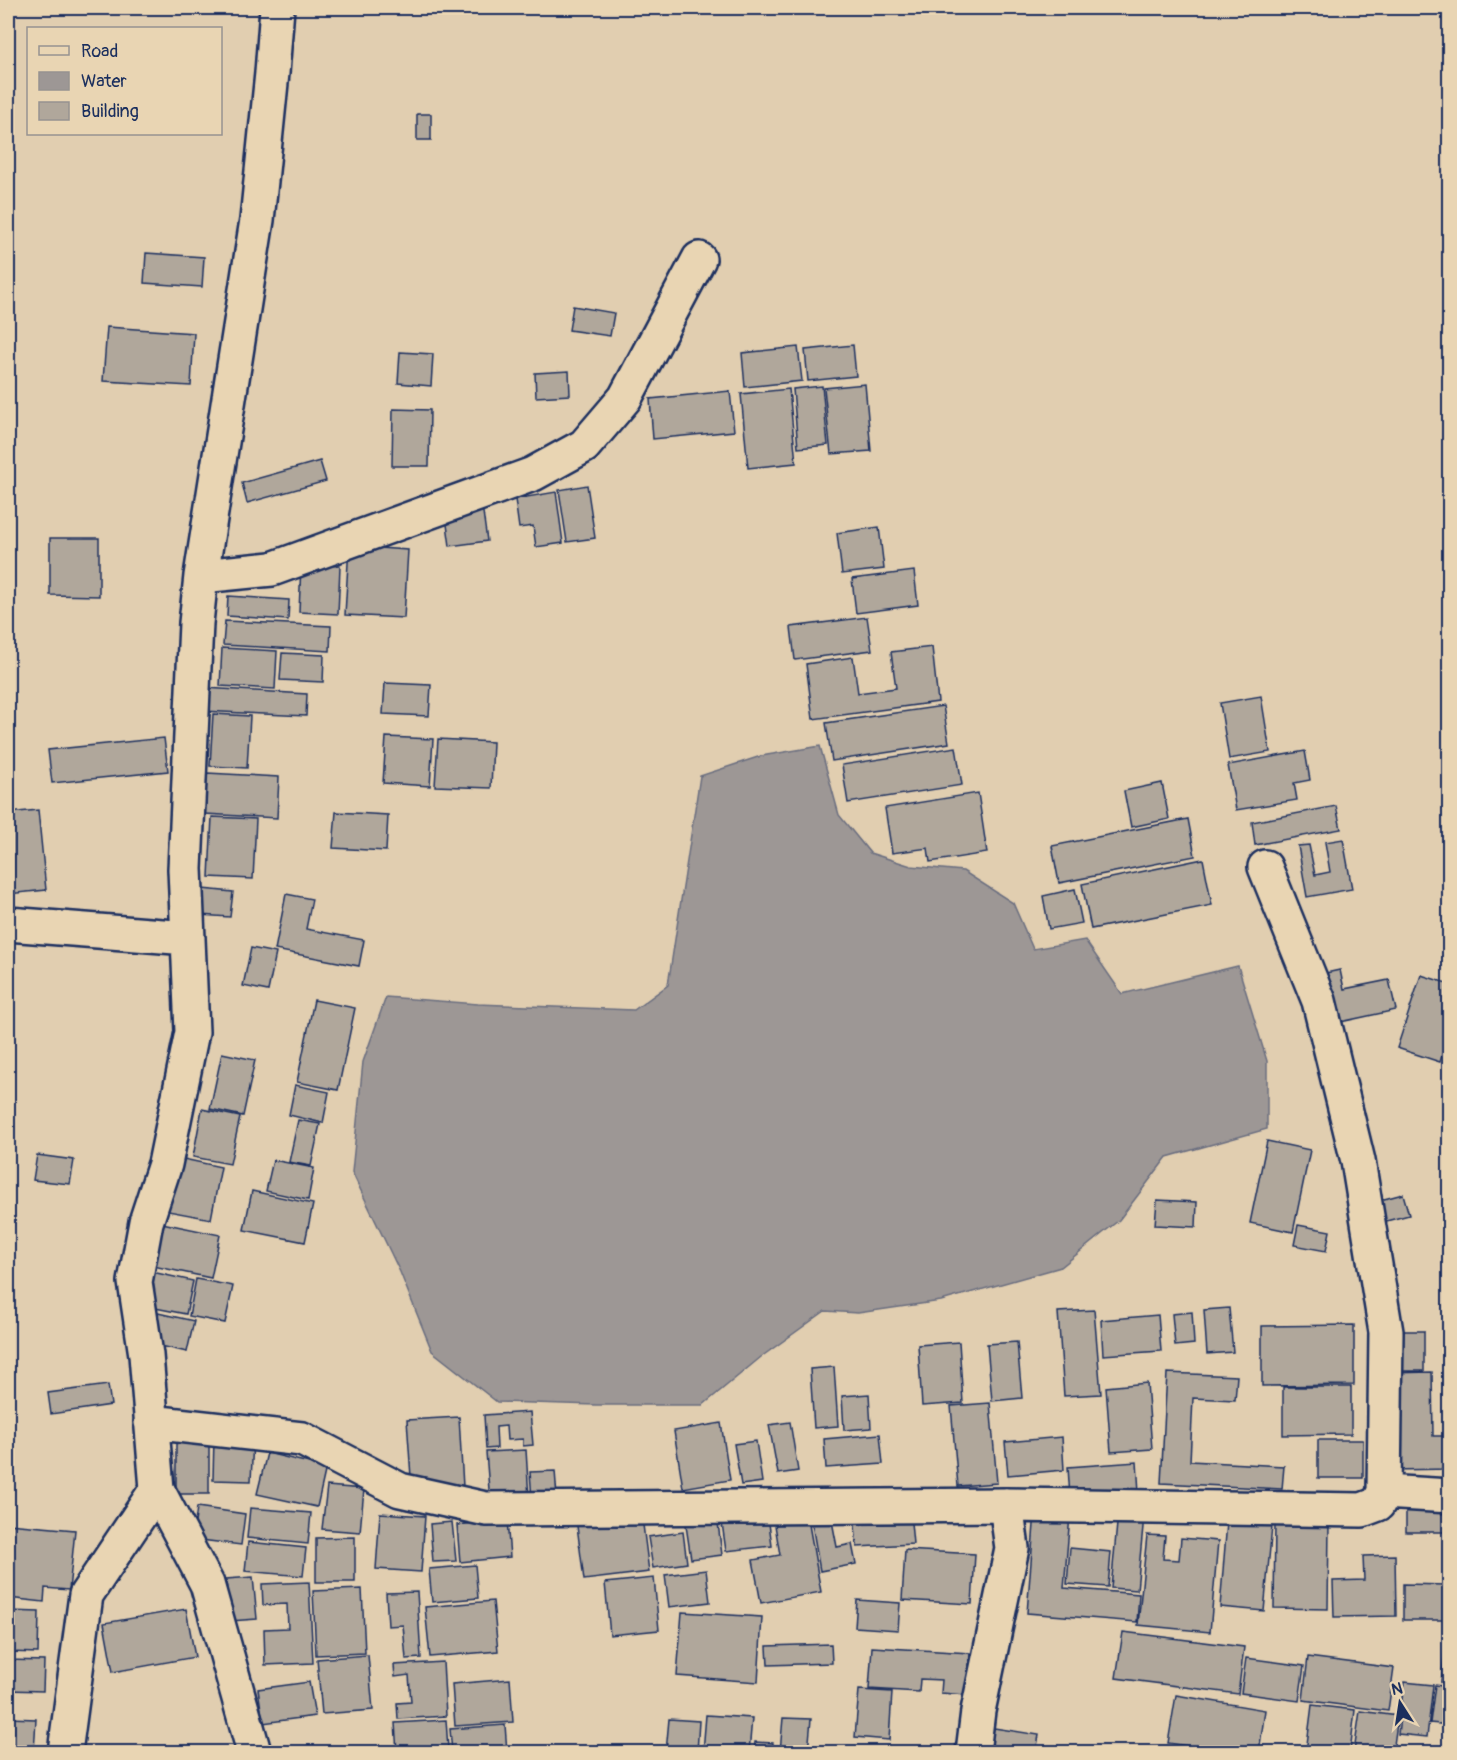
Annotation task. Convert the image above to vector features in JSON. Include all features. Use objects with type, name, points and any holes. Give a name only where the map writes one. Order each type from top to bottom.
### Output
[{"type":"street","points":[[254,1752],[207,1584],[157,1489],[146,1355],[135,1282],[146,1222],[165,1164],[192,1032],[185,869],[196,623],[201,576],[257,220],[277,8]]},
{"type":"street","points":[[201,576],[272,569],[533,474],[584,446],[624,398],[699,259]]},
{"type":"street","points":[[151,1422],[302,1439],[400,1490],[486,1509],[1006,1504],[1362,1510],[1378,1504],[1383,1492],[1386,1332],[1358,1161],[1318,1001],[1265,867]]},
{"type":"street","points":[[8,924],[188,938]]},
{"type":"street","points":[[65,1752],[86,1595],[157,1489]]},
{"type":"street","points":[[1383,1492],[1449,1496]]},
{"type":"street","points":[[973,1752],[978,1711],[1012,1548],[1006,1504]]},
{"type":"water","points":[[820,746],[839,815],[870,853],[911,866],[963,871],[1013,903],[1033,949],[1085,940],[1122,994],[1238,966],[1267,1061],[1267,1129],[1167,1157],[1119,1220],[1061,1267],[941,1301],[858,1313],[825,1311],[761,1357],[703,1405],[497,1402],[432,1351],[400,1272],[352,1172],[363,1062],[386,997],[478,1004],[634,1010],[668,985],[700,776],[761,756]]},
{"type":"building","points":[[350,8],[382,8],[382,11]]},
{"type":"building","points":[[417,114],[431,114],[431,140],[417,140]]},
{"type":"building","points":[[146,253],[204,257],[202,287],[144,283]]},
{"type":"building","points":[[573,306],[614,313],[610,336],[569,330]]},
{"type":"building","points":[[107,327],[194,333],[191,386],[103,381]]},
{"type":"building","points":[[853,345],[856,376],[808,381],[805,350]]},
{"type":"building","points":[[798,347],[802,381],[745,387],[742,353]]},
{"type":"building","points":[[400,352],[433,354],[431,386],[398,383]]},
{"type":"building","points":[[569,371],[570,395],[536,397],[535,373]]},
{"type":"building","points":[[865,384],[871,451],[831,454],[824,388]]},
{"type":"building","points":[[822,386],[828,445],[798,448],[793,389]]},
{"type":"building","points":[[789,389],[796,463],[748,468],[741,394]]},
{"type":"building","points":[[730,391],[734,431],[653,439],[650,399]]},
{"type":"building","points":[[393,409],[430,410],[429,466],[392,466]]},
{"type":"building","points":[[320,461],[326,481],[247,503],[242,483]]},
{"type":"building","points":[[587,485],[595,538],[567,542],[559,490]]},
{"type":"building","points":[[556,492],[563,543],[536,547],[533,526],[519,528],[515,499]]},
{"type":"building","points":[[482,505],[487,541],[450,546],[445,510]]},
{"type":"building","points":[[879,527],[884,569],[842,574],[837,533]]},
{"type":"building","points":[[50,538],[99,538],[99,596],[50,595]]},
{"type":"building","points":[[349,546],[408,550],[404,618],[345,615]]},
{"type":"building","points":[[301,564],[340,566],[338,614],[299,612]]},
{"type":"building","points":[[914,571],[918,605],[856,613],[852,579]]},
{"type":"building","points":[[228,596],[289,600],[288,620],[227,616]]},
{"type":"building","points":[[867,617],[872,650],[795,660],[791,627]]},
{"type":"building","points":[[225,621],[331,626],[330,651],[223,645]]},
{"type":"building","points":[[932,647],[938,702],[813,719],[806,664],[853,657],[858,693],[896,688],[891,652]]},
{"type":"building","points":[[222,648],[277,651],[275,689],[220,686]]},
{"type":"building","points":[[282,653],[324,655],[323,682],[280,680]]},
{"type":"building","points":[[385,683],[431,685],[429,716],[383,714]]},
{"type":"building","points":[[205,688],[307,694],[306,716],[203,711]]},
{"type":"building","points":[[1261,696],[1270,752],[1229,759],[1220,703]]},
{"type":"building","points":[[943,706],[949,743],[832,761],[826,723]]},
{"type":"building","points":[[213,714],[250,716],[247,768],[210,766]]},
{"type":"building","points":[[386,737],[433,739],[430,786],[383,783]]},
{"type":"building","points":[[164,738],[168,771],[52,783],[48,750]]},
{"type":"building","points":[[438,739],[493,742],[491,788],[435,786]]},
{"type":"building","points":[[956,747],[962,785],[848,803],[842,765]]},
{"type":"building","points":[[1305,751],[1310,780],[1294,783],[1297,800],[1236,810],[1228,765]]},
{"type":"building","points":[[207,773],[279,777],[277,818],[205,814]]},
{"type":"building","points":[[1162,783],[1169,819],[1131,827],[1124,791]]},
{"type":"building","points":[[978,793],[987,853],[930,862],[928,848],[892,853],[885,808]]},
{"type":"building","points":[[1336,806],[1341,829],[1255,845],[1252,822]]},
{"type":"building","points":[[38,810],[46,890],[8,894],[8,813]]},
{"type":"building","points":[[336,812],[388,815],[386,851],[333,848]]},
{"type":"building","points":[[212,817],[256,819],[253,879],[209,877]]},
{"type":"building","points":[[1188,819],[1195,856],[1059,883],[1052,846]]},
{"type":"building","points":[[1343,839],[1352,889],[1307,897],[1298,846],[1309,845],[1315,875],[1330,872],[1325,842]]},
{"type":"building","points":[[1203,859],[1212,905],[1091,929],[1082,884]]},
{"type":"building","points":[[202,889],[233,892],[230,917],[199,915]]},
{"type":"building","points":[[1075,889],[1082,923],[1049,929],[1043,896]]},
{"type":"building","points":[[286,894],[312,899],[306,929],[364,940],[359,966],[275,950]]},
{"type":"building","points":[[251,948],[276,953],[268,991],[243,986]]},
{"type":"building","points":[[1340,970],[1344,989],[1389,980],[1396,1010],[1331,1024],[1321,974]]},
{"type":"building","points":[[1421,975],[1450,984],[1450,1031],[1440,1062],[1397,1048]]},
{"type":"building","points":[[314,1000],[355,1008],[338,1090],[297,1082]]},
{"type":"building","points":[[1450,1046],[1450,1064],[1444,1062]]},
{"type":"building","points":[[222,1053],[255,1060],[243,1116],[210,1109]]},
{"type":"building","points":[[295,1085],[329,1092],[323,1123],[289,1115]]},
{"type":"building","points":[[202,1109],[240,1117],[230,1164],[193,1157]]},
{"type":"building","points":[[298,1120],[320,1124],[311,1166],[289,1162]]},
{"type":"building","points":[[1267,1141],[1310,1150],[1293,1232],[1250,1223]]},
{"type":"building","points":[[37,1155],[74,1160],[70,1184],[33,1180]]},
{"type":"building","points":[[179,1158],[221,1167],[211,1219],[168,1211]]},
{"type":"building","points":[[273,1160],[314,1168],[308,1200],[266,1191]]},
{"type":"building","points":[[252,1191],[313,1204],[305,1242],[244,1230]]},
{"type":"building","points":[[1403,1194],[1409,1215],[1375,1224],[1369,1203]]},
{"type":"building","points":[[1157,1200],[1197,1202],[1196,1227],[1155,1225]]},
{"type":"building","points":[[162,1223],[220,1235],[211,1278],[153,1266]]},
{"type":"building","points":[[1298,1225],[1330,1231],[1326,1251],[1294,1245]]},
{"type":"building","points":[[152,1272],[193,1281],[186,1314],[145,1306]]},
{"type":"building","points":[[196,1279],[233,1286],[225,1323],[189,1316]]},
{"type":"building","points":[[1229,1308],[1233,1352],[1207,1354],[1204,1310]]},
{"type":"building","points":[[1094,1310],[1101,1394],[1064,1396],[1058,1312]]},
{"type":"building","points":[[1192,1312],[1194,1344],[1175,1346],[1172,1314]]},
{"type":"building","points":[[158,1313],[194,1321],[187,1352],[152,1344]]},
{"type":"building","points":[[1158,1315],[1161,1351],[1103,1355],[1101,1320]]},
{"type":"building","points":[[1354,1325],[1354,1385],[1262,1386],[1262,1326]]},
{"type":"building","points":[[1387,1331],[1424,1331],[1424,1371],[1387,1371]]},
{"type":"building","points":[[959,1342],[963,1403],[922,1406],[918,1345]]},
{"type":"building","points":[[1017,1342],[1022,1398],[992,1401],[987,1344]]},
{"type":"building","points":[[834,1367],[838,1426],[814,1428],[810,1369]]},
{"type":"building","points":[[1432,1372],[1433,1436],[1450,1436],[1450,1469],[1391,1470],[1389,1373]]},
{"type":"building","points":[[1167,1373],[1237,1376],[1235,1400],[1193,1398],[1190,1461],[1284,1466],[1282,1489],[1161,1483]]},
{"type":"building","points":[[1147,1383],[1152,1449],[1111,1452],[1106,1387]]},
{"type":"building","points":[[108,1385],[111,1405],[51,1414],[48,1393]]},
{"type":"building","points":[[1283,1387],[1351,1387],[1351,1434],[1283,1435]]},
{"type":"building","points":[[869,1394],[871,1428],[844,1430],[842,1396]]},
{"type":"building","points":[[990,1403],[997,1483],[958,1486],[951,1406]]},
{"type":"building","points":[[530,1412],[533,1445],[523,1446],[523,1439],[507,1440],[506,1426],[496,1427],[497,1448],[486,1449],[484,1415]]},
{"type":"building","points":[[459,1417],[463,1487],[412,1491],[407,1420]]},
{"type":"building","points":[[790,1422],[798,1471],[778,1474],[769,1425]]},
{"type":"building","points":[[721,1423],[730,1480],[683,1488],[674,1431]]},
{"type":"building","points":[[880,1434],[883,1464],[826,1468],[824,1439]]},
{"type":"building","points":[[176,1436],[209,1436],[209,1494],[176,1494]]},
{"type":"building","points":[[1062,1437],[1064,1470],[1008,1475],[1005,1442]]},
{"type":"building","points":[[214,1438],[253,1439],[251,1481],[213,1480]]},
{"type":"building","points":[[1318,1440],[1363,1440],[1363,1478],[1318,1478]]},
{"type":"building","points":[[756,1441],[762,1482],[741,1485],[734,1444]]},
{"type":"building","points":[[526,1450],[529,1499],[490,1502],[486,1452]]},
{"type":"building","points":[[267,1453],[326,1467],[317,1507],[257,1494]]},
{"type":"building","points":[[1137,1462],[1139,1492],[1070,1497],[1068,1467]]},
{"type":"building","points":[[555,1471],[557,1497],[532,1499],[530,1472]]},
{"type":"building","points":[[327,1486],[364,1489],[360,1532],[322,1529]]},
{"type":"building","points":[[1406,1502],[1450,1503],[1450,1532],[1406,1532]]},
{"type":"building","points":[[197,1507],[245,1514],[241,1545],[193,1539]]},
{"type":"building","points":[[716,1507],[722,1555],[691,1559],[684,1512]]},
{"type":"building","points":[[250,1508],[311,1513],[308,1544],[247,1538]]},
{"type":"building","points":[[910,1512],[913,1544],[857,1547],[854,1515]]},
{"type":"building","points":[[1035,1512],[1070,1515],[1064,1588],[1139,1594],[1137,1622],[1027,1613]]},
{"type":"building","points":[[380,1513],[425,1516],[421,1572],[376,1569]]},
{"type":"building","points":[[1118,1513],[1144,1516],[1137,1590],[1111,1588]]},
{"type":"building","points":[[768,1516],[772,1546],[726,1551],[722,1523]]},
{"type":"building","points":[[642,1517],[649,1572],[584,1580],[577,1526]]},
{"type":"building","points":[[808,1519],[821,1592],[761,1603],[753,1560],[780,1555],[775,1525]]},
{"type":"building","points":[[507,1520],[510,1557],[460,1562],[457,1525]]},
{"type":"building","points":[[832,1521],[837,1547],[852,1544],[856,1564],[820,1571],[812,1524]]},
{"type":"building","points":[[452,1522],[456,1561],[433,1562],[430,1524]]},
{"type":"building","points":[[1227,1522],[1272,1526],[1264,1611],[1220,1607]]},
{"type":"building","points":[[1275,1523],[1329,1523],[1328,1609],[1274,1608]]},
{"type":"building","points":[[8,1524],[75,1530],[69,1590],[45,1588],[44,1602],[8,1598]]},
{"type":"building","points":[[683,1532],[687,1563],[653,1568],[648,1537]]},
{"type":"building","points":[[1147,1535],[1165,1536],[1163,1559],[1179,1560],[1181,1538],[1218,1541],[1210,1632],[1138,1625]]},
{"type":"building","points":[[355,1537],[355,1582],[316,1582],[316,1538]]},
{"type":"building","points":[[248,1542],[306,1548],[303,1576],[245,1571]]},
{"type":"building","points":[[1070,1548],[1111,1552],[1108,1587],[1067,1584]]},
{"type":"building","points":[[905,1550],[975,1554],[972,1604],[902,1600]]},
{"type":"building","points":[[1395,1555],[1396,1616],[1334,1617],[1333,1581],[1364,1580],[1363,1556]]},
{"type":"building","points":[[475,1565],[478,1598],[432,1602],[429,1569]]},
{"type":"building","points":[[706,1570],[710,1602],[669,1607],[665,1575]]},
{"type":"building","points":[[253,1577],[257,1619],[230,1621],[226,1579]]},
{"type":"building","points":[[654,1578],[659,1630],[610,1635],[605,1583]]},
{"type":"building","points":[[309,1582],[313,1663],[265,1665],[264,1629],[288,1628],[287,1604],[263,1605],[262,1584]]},
{"type":"building","points":[[1403,1584],[1446,1585],[1446,1620],[1403,1620]]},
{"type":"building","points":[[362,1589],[365,1653],[316,1655],[313,1591]]},
{"type":"building","points":[[417,1592],[421,1658],[406,1659],[403,1625],[388,1626],[386,1593]]},
{"type":"building","points":[[857,1600],[900,1603],[898,1630],[855,1627]]},
{"type":"building","points":[[493,1601],[498,1651],[430,1657],[425,1607]]},
{"type":"building","points":[[186,1609],[195,1657],[113,1672],[104,1623]]},
{"type":"building","points":[[8,1611],[39,1612],[38,1653],[8,1652]]},
{"type":"building","points":[[682,1612],[762,1617],[758,1682],[677,1676]]},
{"type":"building","points":[[1123,1632],[1244,1647],[1238,1694],[1116,1678]]},
{"type":"building","points":[[1446,1640],[1450,1641],[1450,1683],[1441,1682]]},
{"type":"building","points":[[831,1644],[832,1663],[768,1665],[767,1646]]},
{"type":"building","points":[[872,1647],[970,1653],[967,1695],[941,1693],[942,1680],[920,1679],[919,1692],[869,1689]]},
{"type":"building","points":[[368,1655],[373,1710],[322,1714],[317,1659]]},
{"type":"building","points":[[1308,1657],[1394,1668],[1388,1711],[1303,1700]]},
{"type":"building","points":[[1246,1658],[1304,1666],[1299,1701],[1241,1693]]},
{"type":"building","points":[[8,1660],[44,1661],[43,1691],[8,1690]]},
{"type":"building","points":[[443,1662],[446,1716],[398,1719],[397,1703],[411,1702],[409,1675],[395,1677],[394,1665]]},
{"type":"building","points":[[510,1679],[513,1722],[455,1726],[452,1684]]},
{"type":"building","points":[[309,1682],[315,1716],[263,1723],[258,1689]]},
{"type":"building","points":[[1404,1682],[1433,1685],[1427,1737],[1398,1734]]},
{"type":"building","points":[[1435,1685],[1450,1687],[1450,1725],[1430,1723]]},
{"type":"building","points":[[859,1690],[892,1692],[889,1740],[855,1737]]},
{"type":"building","points":[[1176,1695],[1265,1710],[1259,1752],[1230,1752],[1168,1743]]},
{"type":"building","points":[[1312,1705],[1355,1710],[1350,1752],[1306,1752]]},
{"type":"building","points":[[1360,1711],[1398,1716],[1393,1752],[1354,1752]]},
{"type":"building","points":[[706,1715],[752,1718],[749,1752],[703,1752]]},
{"type":"building","points":[[8,1718],[36,1719],[34,1752],[8,1752]]},
{"type":"building","points":[[783,1718],[811,1719],[808,1752],[780,1752]]},
{"type":"building","points":[[669,1719],[699,1721],[697,1752],[666,1752]]},
{"type":"building","points":[[446,1720],[448,1749],[397,1752],[395,1723]]},
{"type":"building","points":[[505,1725],[507,1752],[452,1752],[450,1729]]},
{"type":"building","points":[[994,1728],[1039,1735],[1036,1752],[990,1752]]},
{"type":"building","points":[[755,1742],[773,1743],[773,1752],[754,1752]]}]
